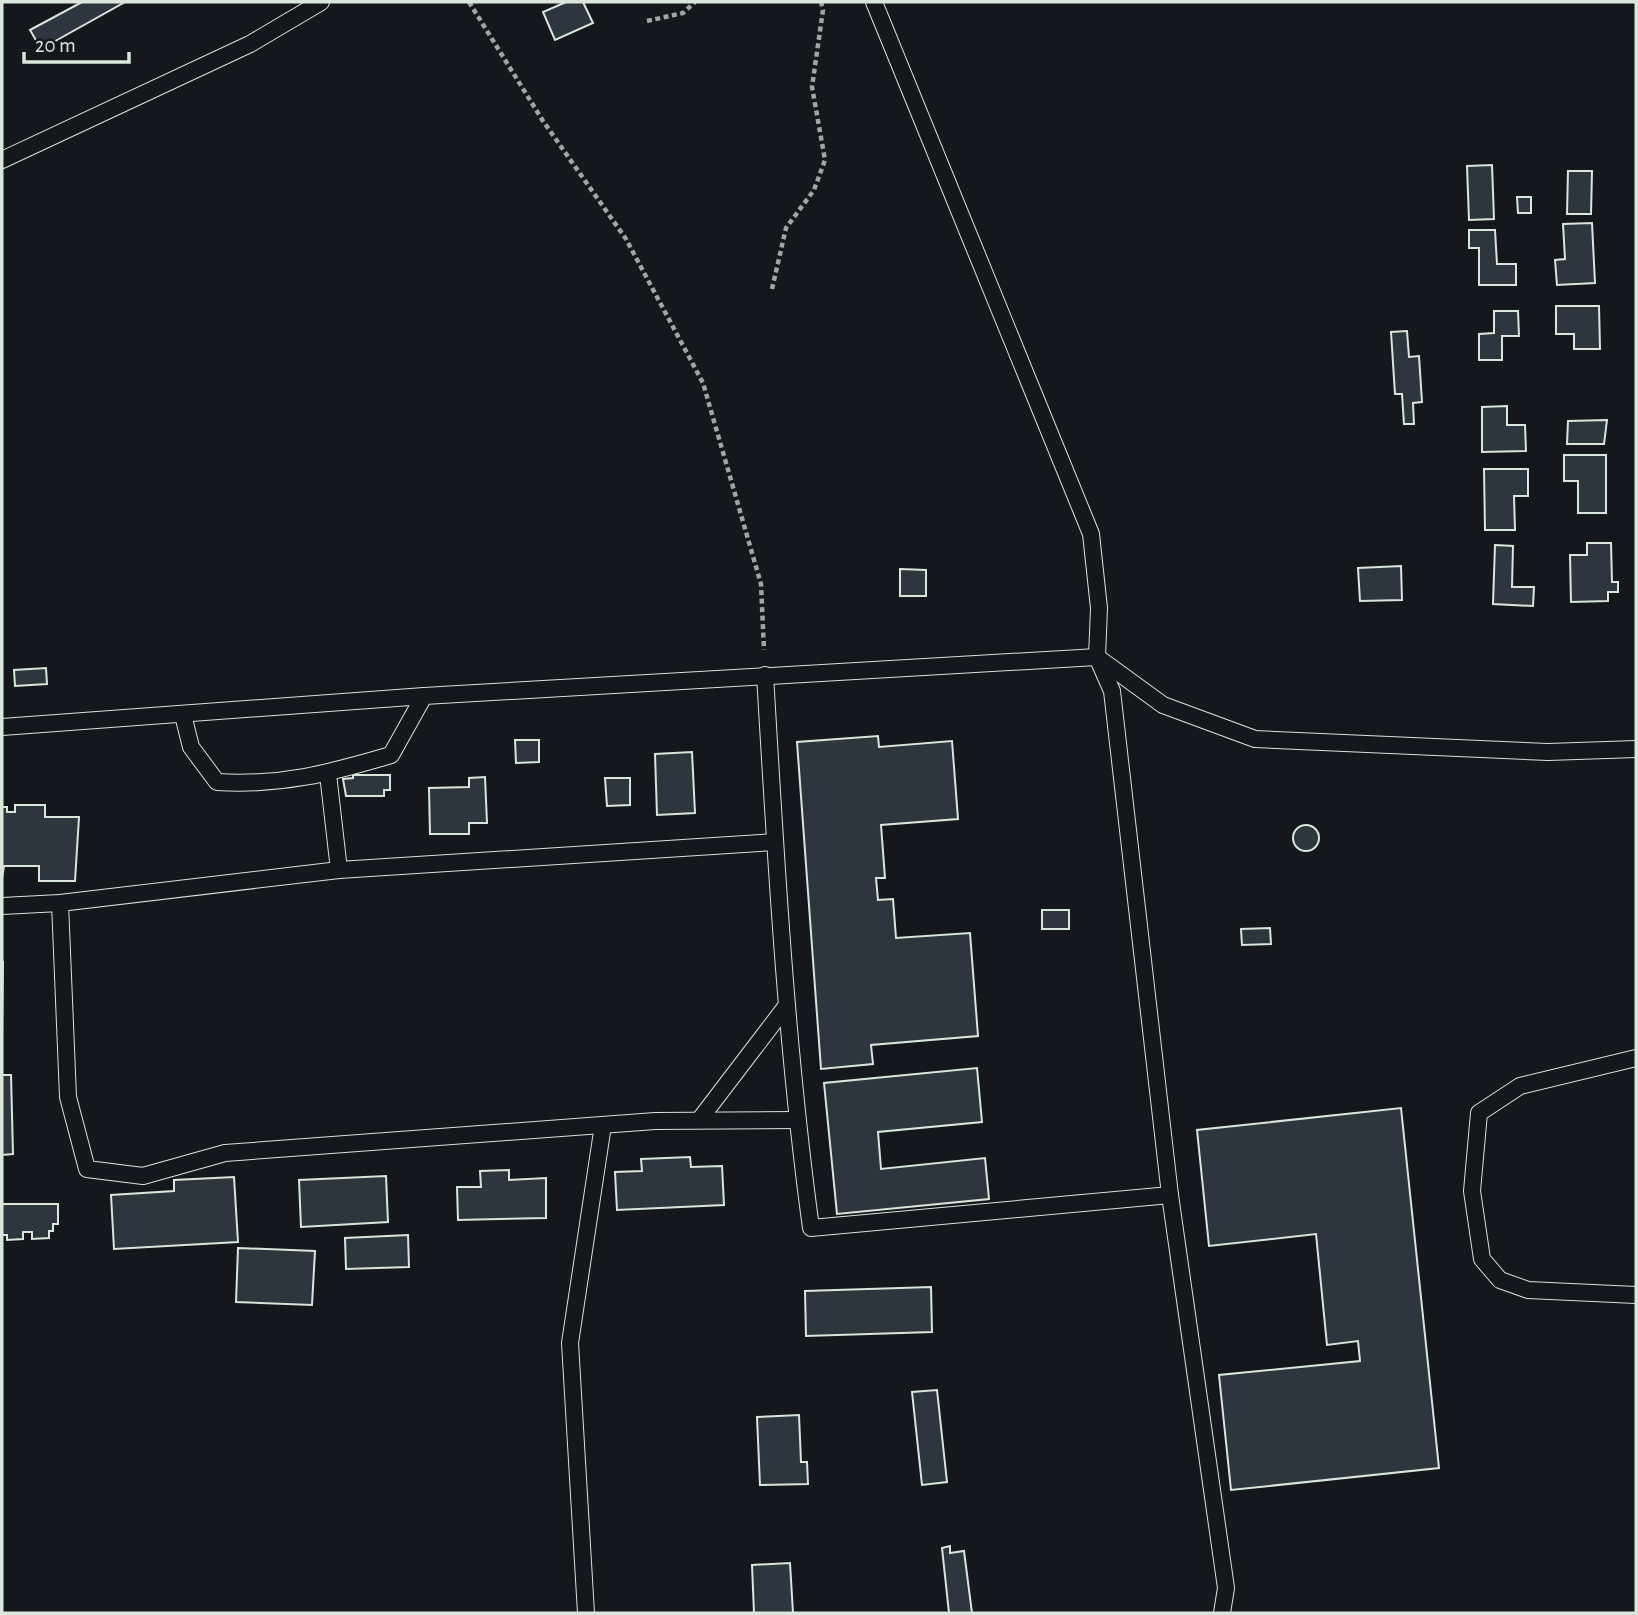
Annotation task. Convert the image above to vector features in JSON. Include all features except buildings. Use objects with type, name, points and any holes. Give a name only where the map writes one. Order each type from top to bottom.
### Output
[{"type":"lane","points":[[2,160],[250,44],[321,2]]},
{"type":"lane","points":[[874,2],[1091,534],[1100,608],[1097,657],[1112,691],[1170,1195],[1226,1588],[1222,1613]]},
{"type":"lane","points":[[2,727],[424,696],[1097,657],[1163,705],[1255,739],[1548,752],[1636,749]]},
{"type":"lane","points":[[765,675],[796,1120],[811,1228],[1170,1195]]},
{"type":"lane","points":[[183,715],[191,747],[217,782],[261,785],[328,774],[391,755],[424,696]]},
{"type":"lane","points":[[328,774],[339,870]]},
{"type":"lane","points":[[2,906],[60,903],[339,870],[775,842]]},
{"type":"lane","points":[[60,903],[68,1097],[87,1169],[143,1176],[225,1153],[700,1119],[796,1120]]},
{"type":"lane","points":[[700,1119],[787,1005]]},
{"type":"lane","points":[[1636,1058],[1520,1086],[1479,1113],[1472,1191],[1482,1258],[1500,1280],[1528,1290],[1636,1295]]},
{"type":"lane","points":[[586,1613],[570,1343],[603,1125]]},
{"type":"path","points":[[469,2],[543,121],[626,239],[703,383],[761,584],[765,675]]},
{"type":"path","points":[[647,21],[683,13],[695,2]]},
{"type":"path","points":[[772,289],[786,228],[814,190],[825,160],[812,87],[821,2]]}]
